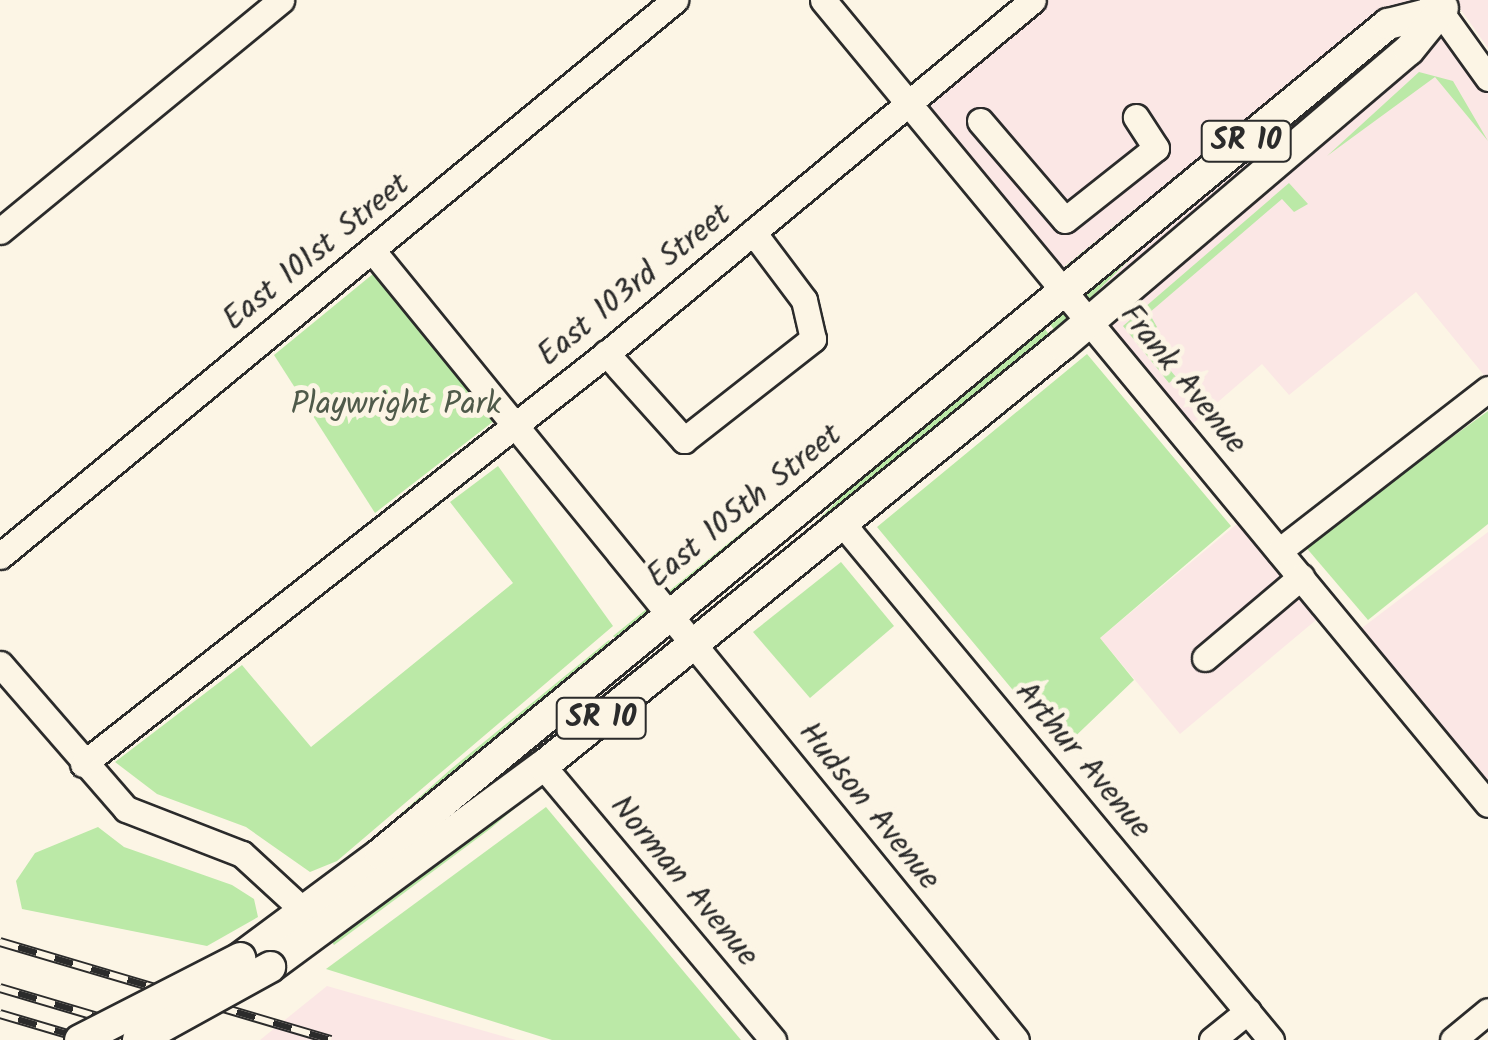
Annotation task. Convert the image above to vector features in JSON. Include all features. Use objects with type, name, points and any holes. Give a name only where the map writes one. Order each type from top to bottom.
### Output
[{"type":"main road","name":"East 105th Street","points":[[80,1040],[240,958],[304,910],[1388,24],[1441,4]]},
{"type":"main road","name":"SR 10","points":[[138,1040],[270,967],[543,766],[1091,320],[1409,50],[1441,4]]},
{"type":"street","points":[[0,231],[281,0]]},
{"type":"street","name":"East 101st Street","points":[[0,556],[675,0]]},
{"type":"street","name":"Frank Avenue","points":[[823,0],[994,200],[1063,292],[1091,320],[1488,804]]},
{"type":"street","name":"East 103rd Street","points":[[83,764],[606,353],[1033,0]]},
{"type":"street","points":[[1441,4],[1488,78]]},
{"type":"street","points":[[980,121],[1069,220],[1156,148],[1136,116]]},
{"type":"street","points":[[994,200],[1026,172]]},
{"type":"street","points":[[606,353],[642,398],[684,440],[722,414],[812,339],[814,319],[753,232]]},
{"type":"street","name":"Hudson Avenue","points":[[372,250],[1016,1040]]},
{"type":"street","points":[[1279,551],[1488,389]]},
{"type":"street","name":"Arthur Avenue","points":[[842,523],[1272,1040]]},
{"type":"street","points":[[1205,658],[1301,577]]},
{"type":"street","points":[[0,664],[83,764],[135,816],[242,854],[304,910]]},
{"type":"street","name":"Norman Avenue","points":[[543,766],[772,1040]]},
{"type":"street","points":[[1212,1040],[1248,1011]]},
{"type":"street","points":[[1453,1040],[1488,1011]]},
{"type":"shaded area","points":[[1049,0],[1432,0],[1488,78],[1488,380],[1416,292],[1289,395],[1262,364],[1183,432],[920,107]]},
{"type":"shaded area","points":[[1454,0],[1488,0],[1488,48]]},
{"type":"shaded area","points":[[1249,514],[1328,610],[1180,734],[1100,638]]},
{"type":"shaded area","points":[[1488,532],[1488,804],[1350,637]]},
{"type":"shaded area","points":[[327,986],[516,1040],[260,1040]]},
{"type":"green space","points":[[1419,72],[1453,81],[1488,141],[1435,77],[1327,156]]},
{"type":"green space","points":[[1294,81],[1059,281],[1052,277],[1215,144]]},
{"type":"green space","points":[[1257,149],[1124,265],[1056,332],[1046,319]]},
{"type":"green space","points":[[1289,183],[1308,204],[1294,212],[1282,199],[1149,313],[1157,327],[1144,339],[1176,377],[1169,383],[1123,326]]},
{"type":"green space","name":"Playwright Park","points":[[379,269],[499,417],[375,513],[274,355]]},
{"type":"green space","points":[[1041,324],[1051,337],[801,537],[899,439]]},
{"type":"green space","points":[[1087,354],[1231,526],[1100,638],[1134,680],[1062,749],[877,527]]},
{"type":"green space","points":[[1488,411],[1488,524],[1368,620],[1304,545]]},
{"type":"green space","points":[[498,466],[613,626],[337,861],[310,872],[246,827],[157,794],[115,762],[242,665],[311,747],[513,583],[450,502]]},
{"type":"green space","points":[[792,492],[618,640],[613,636]]},
{"type":"green space","points":[[841,562],[894,626],[810,698],[753,632]]},
{"type":"green space","points":[[609,640],[613,644],[323,883],[451,769]]},
{"type":"green space","points":[[539,788],[490,829],[334,945],[330,939]]},
{"type":"green space","points":[[546,807],[741,1040],[552,1040],[326,969]]},
{"type":"green space","points":[[98,827],[124,847],[232,885],[254,899],[258,917],[207,946],[22,909],[16,881],[35,853]]},
{"type":"railway","points":[[0,942],[331,1040]]},
{"type":"railway","points":[[0,988],[175,1040]]},
{"type":"railway","points":[[0,1014],[88,1040]]}]
